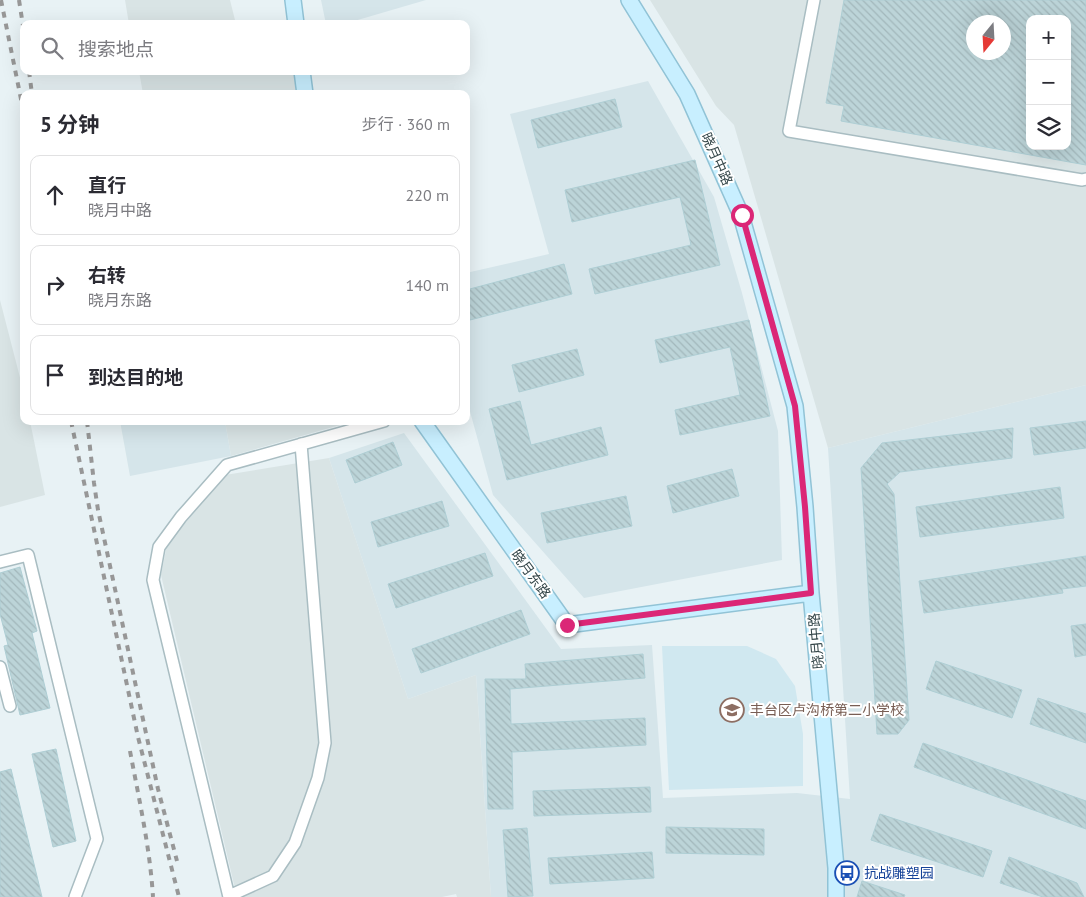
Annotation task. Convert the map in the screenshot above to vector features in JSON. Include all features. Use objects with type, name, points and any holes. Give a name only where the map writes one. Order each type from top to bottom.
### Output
[{"type":"street","points":[[293,0],[296,20]]},
{"type":"street","name":"晓月中路","points":[[629,0],[687,94],[742,215],[795,406],[836,868],[836,897]]},
{"type":"street","points":[[814,0],[788,131],[1082,180],[1086,179]]},
{"type":"street","points":[[303,75],[304,90]]},
{"type":"street","points":[[300,444],[325,743],[318,778],[295,843],[273,876],[229,897],[153,580],[159,547],[181,517],[227,465],[300,444],[369,425]]},
{"type":"street","name":"晓月东路","points":[[425,425],[567,625],[811,593]]},
{"type":"street","points":[[0,562],[28,555],[97,839],[75,897]]},
{"type":"street","points":[[0,667],[10,706]]},
{"type":"shaded area","points":[[125,0],[230,0],[235,20],[128,20]]},
{"type":"shaded area","points":[[321,0],[426,0],[358,20],[325,20]]},
{"type":"shaded area","points":[[650,0],[1086,0],[1086,385],[828,448],[734,125],[716,106]]},
{"type":"shaded area","points":[[140,75],[294,75],[296,90],[142,90]]},
{"type":"shaded area","points":[[648,81],[714,197],[742,293],[778,431],[782,560],[584,598],[493,495],[470,412],[470,272],[549,254],[510,114]]},
{"type":"shaded area","points":[[0,300],[20,378],[20,425],[31,425],[45,495],[0,507]]},
{"type":"shaded area","points":[[1086,385],[1086,897],[491,897],[476,675],[408,699],[329,458],[404,433],[561,649],[652,645],[663,798],[797,793],[850,799],[828,448]]},
{"type":"shaded area","points":[[121,425],[226,425],[231,456],[130,476]]},
{"type":"shaded area","points":[[226,425],[340,425],[231,456]]},
{"type":"shaded area","points":[[329,458],[408,699],[476,675],[491,897],[457,897],[456,894],[442,897],[237,897],[161,575],[167,545],[225,475]]},
{"type":"shaded area","name":"丰台区卢沟桥第二小学校","points":[[662,646],[747,646],[776,659],[795,686],[803,734],[803,786],[669,790]]},
{"type":"building","points":[[844,0],[1086,0],[1086,165],[841,121],[844,106],[826,103]]},
{"type":"building","points":[[615,99],[622,127],[538,148],[531,120]]},
{"type":"building","points":[[695,160],[720,265],[595,294],[589,269],[691,245],[680,197],[572,222],[565,190]]},
{"type":"building","points":[[564,264],[572,294],[470,320],[470,289]]},
{"type":"building","points":[[749,320],[770,416],[680,435],[675,410],[740,395],[730,347],[660,363],[655,340]]},
{"type":"building","points":[[577,349],[584,375],[519,392],[512,365]]},
{"type":"building","points":[[520,401],[531,445],[601,427],[608,455],[507,480],[489,409]]},
{"type":"building","points":[[1086,421],[1086,448],[1034,455],[1030,428]]},
{"type":"building","points":[[1013,428],[1012,458],[900,472],[887,484],[894,494],[909,720],[898,734],[877,734],[861,468],[882,443]]},
{"type":"building","points":[[393,442],[402,465],[355,483],[346,460]]},
{"type":"building","points":[[732,469],[739,496],[673,513],[667,486]]},
{"type":"building","points":[[1060,487],[1064,518],[920,537],[916,507]]},
{"type":"building","points":[[626,496],[632,526],[547,543],[541,513]]},
{"type":"building","points":[[442,501],[449,526],[378,547],[371,522]]},
{"type":"building","points":[[485,553],[493,576],[396,608],[388,584]]},
{"type":"building","points":[[1086,556],[1086,586],[1062,589],[1063,593],[924,613],[919,581]]},
{"type":"building","points":[[20,567],[37,631],[32,633],[50,708],[20,715],[4,646],[8,645],[0,614],[0,573]]},
{"type":"building","points":[[521,610],[530,634],[421,673],[412,649]]},
{"type":"building","points":[[1086,624],[1086,655],[1075,657],[1071,626]]},
{"type":"building","points":[[643,654],[645,678],[510,689],[511,724],[645,718],[646,745],[512,752],[513,809],[488,809],[485,679],[526,679],[525,664]]},
{"type":"building","points":[[936,661],[1022,690],[1012,718],[926,689]]},
{"type":"building","points":[[1038,698],[1086,714],[1086,743],[1030,724]]},
{"type":"building","points":[[923,743],[1086,801],[1086,829],[914,767]]},
{"type":"building","points":[[56,749],[76,841],[53,847],[32,754]]},
{"type":"building","points":[[11,769],[42,897],[0,897],[0,772]]},
{"type":"building","points":[[650,787],[651,812],[534,816],[533,791]]},
{"type":"building","points":[[880,814],[992,851],[983,877],[871,840]]},
{"type":"building","points":[[666,827],[764,829],[764,855],[666,853]]},
{"type":"building","points":[[527,828],[533,896],[508,897],[503,830]]},
{"type":"building","points":[[652,852],[654,878],[550,884],[548,858]]},
{"type":"building","points":[[1009,857],[1077,883],[1084,897],[1043,897],[1000,883]]},
{"type":"building","points":[[862,881],[905,895],[904,897],[857,897]]},
{"type":"railway","points":[[1,0],[20,94]]},
{"type":"railway","points":[[19,0],[22,20]]},
{"type":"railway","points":[[30,75],[31,90]]},
{"type":"railway","points":[[72,425],[138,737],[179,897]]},
{"type":"railway","points":[[87,425],[98,510],[158,789],[177,861]]},
{"type":"railway","points":[[130,751],[147,842],[153,897]]},
{"type":"place","name":"丰台区卢沟桥第二小学校","points":[[732,710]]},
{"type":"place","name":"抗战雕塑园","points":[[847,873]]},
{"type":"route","points":[[567,625],[811,593],[795,406],[742,215]]}]
